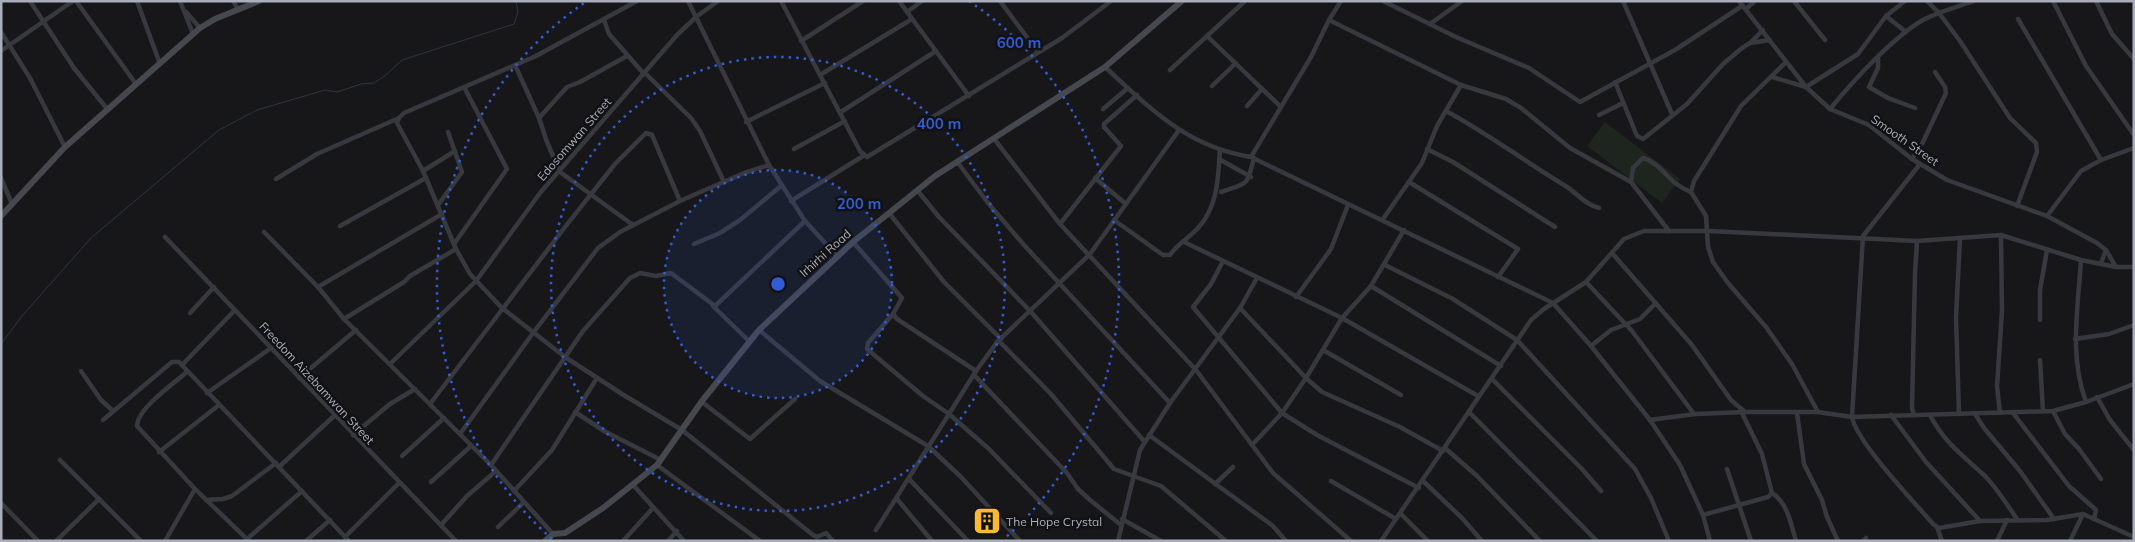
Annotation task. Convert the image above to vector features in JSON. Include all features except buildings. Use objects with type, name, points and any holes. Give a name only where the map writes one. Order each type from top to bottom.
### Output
[{"type":"street","points":[[30,1],[74,68],[108,110]]},
{"type":"street","points":[[1,51],[74,1],[136,84]]},
{"type":"street","points":[[137,1],[160,64]]},
{"type":"street","points":[[180,1],[193,34]]},
{"type":"street","points":[[233,1],[238,9]]},
{"type":"street","points":[[1,216],[65,147],[200,28],[259,1]]},
{"type":"street","points":[[276,179],[318,154],[399,118],[404,113],[515,65],[637,1]]},
{"type":"street","points":[[688,1],[746,122],[781,186],[806,221],[837,256]]},
{"type":"street","name":"Edosomwan Street","points":[[390,364],[476,281],[540,193],[644,73],[696,17],[718,1]]},
{"type":"street","points":[[781,1],[863,156]]},
{"type":"street","points":[[802,41],[864,1]]},
{"type":"street","points":[[899,1],[969,96]]},
{"type":"street","points":[[907,12],[922,1]]},
{"type":"street","points":[[1000,1],[1038,52]]},
{"type":"street","points":[[791,201],[863,156],[873,154],[1062,38],[1111,1]]},
{"type":"street","name":"Irhirhi Road","points":[[545,541],[553,534],[565,533],[634,486],[659,463],[702,402],[759,330],[853,242],[917,190],[1106,67],[1182,1]]},
{"type":"street","points":[[1170,70],[1245,1]]},
{"type":"street","points":[[1383,1],[1529,68],[1580,102],[1675,50],[1743,5],[1755,1]]},
{"type":"street","points":[[1430,24],[1462,1]]},
{"type":"street","points":[[1622,1],[1648,64],[1672,114]]},
{"type":"street","points":[[1794,1],[1825,40]]},
{"type":"street","points":[[1772,77],[1806,88],[1858,54],[1886,16],[1905,1]]},
{"type":"street","points":[[1927,1],[1939,13],[1982,73],[2010,118],[2036,143],[2037,152],[2017,206]]},
{"type":"street","points":[[1830,109],[1855,79],[1906,32],[1939,13],[1974,1]]},
{"type":"street","points":[[2053,1],[2086,66],[2134,135]]},
{"type":"street","points":[[2096,1],[2112,34],[2134,60]]},
{"type":"street","points":[[1221,192],[1245,183],[1251,177],[1253,157],[1311,57],[1328,20],[1340,2]]},
{"type":"street","name":"Smooth Street","points":[[1743,5],[1806,88],[1830,109],[1869,125],[1912,159],[1946,180],[2048,216],[2106,250],[2116,267]]},
{"type":"street","points":[[183,9],[200,28]]},
{"type":"street","points":[[1886,16],[1906,32]]},
{"type":"street","points":[[820,75],[912,19]]},
{"type":"street","points":[[2018,19],[2101,160]]},
{"type":"street","points":[[604,20],[609,34],[627,56],[691,118],[700,131],[724,182]]},
{"type":"street","points":[[1328,20],[1461,85],[1506,99],[1522,108],[1570,148],[1631,182],[1669,232]]},
{"type":"street","points":[[1615,82],[1641,140],[1646,138],[1672,114],[1687,104],[1722,64],[1750,43],[1763,30]]},
{"type":"street","points":[[1,32],[38,94],[65,147]]},
{"type":"street","points":[[1207,36],[1281,107]]},
{"type":"street","points":[[1750,43],[1770,40]]},
{"type":"street","points":[[841,112],[936,52]]},
{"type":"street","points":[[540,118],[567,86],[581,81],[627,56]]},
{"type":"street","points":[[1878,58],[1878,68],[1868,87],[1888,98],[1915,108]]},
{"type":"street","points":[[1691,192],[1694,181],[1737,111],[1786,62]]},
{"type":"street","points":[[1212,86],[1236,63]]},
{"type":"street","points":[[515,65],[540,118],[547,142],[560,172],[632,225]]},
{"type":"street","points":[[1106,67],[1160,118],[1191,138],[1220,150],[1253,157],[1553,303],[1591,346],[1650,420],[1680,465],[1703,515],[1710,541]]},
{"type":"street","points":[[1912,159],[1946,93],[1945,87],[1935,72]]},
{"type":"street","points":[[746,122],[825,83]]},
{"type":"street","points":[[1383,219],[1422,162],[1436,126],[1461,85]]},
{"type":"street","points":[[454,244],[507,170],[464,87]]},
{"type":"street","points":[[1103,109],[1128,88]]},
{"type":"street","points":[[1247,106],[1262,88]]},
{"type":"street","points":[[1060,224],[1121,146],[1104,127],[1104,124],[1137,95]]},
{"type":"street","points":[[1599,115],[1623,103]]},
{"type":"street","points":[[1446,111],[1486,134],[1566,186],[1585,201],[1599,208]]},
{"type":"street","points":[[399,118],[397,123],[423,171],[456,249],[476,281],[502,308],[565,357],[682,430],[813,536],[817,537],[826,533],[832,541]]},
{"type":"street","points":[[794,149],[845,121]]},
{"type":"street","points":[[876,530],[975,373],[1000,340],[1090,254],[1179,130]]},
{"type":"street","points":[[438,206],[462,172],[448,132]]},
{"type":"street","points":[[430,404],[591,194],[626,151],[646,133],[652,135],[680,201]]},
{"type":"street","points":[[995,140],[1060,224],[1090,254],[1196,370],[1252,445],[1284,483],[1351,541]]},
{"type":"street","points":[[2048,216],[2081,171],[2101,160],[2134,148]]},
{"type":"street","points":[[1427,149],[1454,162],[1554,227]]},
{"type":"street","points":[[1114,220],[1163,255],[1170,255],[1177,245],[1184,242],[1207,217],[1214,203],[1220,150]]},
{"type":"street","points":[[423,171],[455,151]]},
{"type":"street","points":[[1631,182],[1633,168],[1643,158],[1661,169],[1673,183],[1691,192],[1706,216],[1709,231],[1708,247],[1713,262],[1728,283],[1766,327],[1792,364],[1818,412]]},
{"type":"street","points":[[1219,159],[1251,177]]},
{"type":"street","points":[[958,162],[988,204],[1170,402]]},
{"type":"street","points":[[1920,164],[1863,236],[1852,417],[1854,427],[1864,443],[1937,527],[1942,541]]},
{"type":"street","points":[[460,434],[533,332],[598,248],[632,225],[680,201],[769,165]]},
{"type":"street","points":[[1,178],[12,204]]},
{"type":"street","points":[[340,226],[426,178]]},
{"type":"street","points":[[1095,178],[1126,204]]},
{"type":"street","points":[[1409,182],[1517,248],[1518,250],[1498,277]]},
{"type":"street","points":[[694,244],[720,233],[740,220],[781,186]]},
{"type":"street","points":[[917,190],[939,217],[1031,312],[1144,441]]},
{"type":"street","points":[[1296,297],[1331,248],[1348,204]]},
{"type":"street","points":[[889,213],[944,282],[1051,394],[1114,469],[1161,486],[1226,541]]},
{"type":"street","points":[[318,287],[442,214]]},
{"type":"street","points":[[713,306],[718,305],[806,221]]},
{"type":"street","points":[[1252,445],[1282,413],[1306,378],[1342,318],[1371,286],[1385,265],[1404,230]]},
{"type":"street","points":[[1381,541],[1419,488],[1478,396],[1492,379],[1531,320],[1586,282],[1624,239],[1644,231],[1863,236],[1918,240],[2000,235],[2081,260],[2101,262],[2116,267],[2134,267]]},
{"type":"street","points":[[264,232],[318,287],[344,319],[491,465],[553,534]]},
{"type":"street","points":[[2000,235],[2002,312],[1997,386],[2000,413]]},
{"type":"street","name":"Freedom Aizebamwan Street","points":[[165,238],[214,287],[398,483],[456,541]]},
{"type":"street","points":[[1959,414],[1956,317],[1960,238]]},
{"type":"street","points":[[1914,415],[1912,408],[1914,273],[1918,240]]},
{"type":"street","points":[[853,242],[902,298],[901,304],[868,343],[867,348],[989,449],[1051,513]]},
{"type":"street","points":[[1184,242],[1342,318],[1478,396]]},
{"type":"street","points":[[344,319],[456,249]]},
{"type":"street","points":[[2040,320],[2040,290],[2047,250]]},
{"type":"street","points":[[2101,262],[2106,250]]},
{"type":"street","points":[[1612,253],[1692,345],[1731,400],[1743,412],[1762,454],[1772,493],[1779,499],[1791,520],[1796,541]]},
{"type":"street","points":[[2081,260],[2075,339],[2078,382],[2086,402]]},
{"type":"street","points":[[1223,261],[1210,284],[1193,306],[1220,336],[1282,413],[1317,435],[1419,488]]},
{"type":"street","points":[[1385,265],[1453,299],[1517,340],[1635,469],[1651,498],[1668,541]]},
{"type":"street","points":[[491,465],[583,331],[635,274],[656,276],[670,273],[713,306],[750,342]]},
{"type":"street","points":[[1118,541],[1134,477],[1136,460],[1144,441],[1170,402],[1196,370],[1240,308],[1257,278]]},
{"type":"street","points":[[1586,282],[1627,325],[1673,389],[1693,414],[1695,414]]},
{"type":"street","points":[[1371,286],[1501,366]]},
{"type":"street","points":[[190,313],[214,287]]},
{"type":"street","points":[[1591,346],[1611,330],[1640,319],[1656,303]]},
{"type":"street","points":[[1240,308],[1306,378],[1322,392],[1400,427],[1444,450],[1478,476],[1540,541]]},
{"type":"street","points":[[182,365],[235,310]]},
{"type":"street","points":[[893,314],[975,373],[1067,473],[1078,488],[1121,526]]},
{"type":"street","points":[[2075,339],[2109,334],[2134,325]]},
{"type":"street","points":[[299,378],[356,330]]},
{"type":"street","points":[[759,330],[820,381],[928,446],[962,477],[1020,541]]},
{"type":"street","points":[[207,393],[271,348]]},
{"type":"street","points":[[1323,350],[1401,395]]},
{"type":"street","points":[[2040,360],[2043,411]]},
{"type":"street","points":[[103,420],[172,362],[177,361],[347,539],[398,483]]},
{"type":"street","points":[[81,371],[101,400],[113,411]]},
{"type":"street","points":[[187,372],[146,409],[138,421],[139,429],[159,452],[248,540],[302,491]]},
{"type":"street","points":[[514,491],[552,450],[597,378]]},
{"type":"street","points":[[1492,379],[1582,469],[1601,491]]},
{"type":"street","points":[[1650,420],[1695,414],[1743,412],[1797,414],[1818,412],[1852,417],[2053,411],[2086,402],[2134,384]]},
{"type":"street","points":[[353,435],[390,404],[415,389]]},
{"type":"street","points":[[2097,397],[2110,420],[2134,450]]},
{"type":"street","points":[[702,402],[750,439],[795,399]]},
{"type":"street","points":[[159,452],[219,405]]},
{"type":"street","points":[[2053,411],[2065,434],[2079,449],[2101,479]]},
{"type":"street","points":[[575,412],[659,463],[760,541]]},
{"type":"street","points":[[1469,412],[1597,541]]},
{"type":"street","points":[[2013,413],[2069,486],[2096,510],[2094,519]]},
{"type":"street","points":[[1797,414],[1804,464],[1822,500],[1827,517],[1838,541]]},
{"type":"street","points":[[1930,414],[1940,434],[1967,462],[1985,476],[2017,519]]},
{"type":"street","points":[[1975,414],[1984,428],[2020,471],[2054,519]]},
{"type":"street","points":[[1890,415],[1926,462],[1980,521]]},
{"type":"street","points":[[206,500],[232,496],[278,465],[334,416]]},
{"type":"street","points":[[402,456],[444,418]]},
{"type":"street","points":[[1149,435],[1273,526],[1286,541]]},
{"type":"street","points":[[431,482],[471,446]]},
{"type":"street","points":[[60,460],[141,541]]},
{"type":"street","points":[[1215,484],[1233,466]]},
{"type":"street","points":[[1726,469],[1751,541]]},
{"type":"street","points":[[441,525],[467,496],[496,471]]},
{"type":"street","points":[[909,479],[968,541]]},
{"type":"street","points":[[1423,481],[1462,518],[1482,541]]},
{"type":"street","points":[[1331,482],[1396,519]]},
{"type":"street","points":[[634,486],[677,531],[684,541]]},
{"type":"street","points":[[165,541],[195,489]]},
{"type":"street","points":[[1703,515],[1737,504],[1768,497],[1772,493]]},
{"type":"street","points":[[56,541],[99,499]]},
{"type":"street","points":[[897,499],[932,541]]},
{"type":"street","points":[[1,502],[38,541]]},
{"type":"street","points":[[498,527],[524,502]]},
{"type":"street","points":[[623,541],[653,508]]},
{"type":"street","points":[[1401,514],[1428,541]]},
{"type":"street","points":[[1937,527],[1980,521],[2054,519],[2083,514],[2134,537]]},
{"type":"street","points":[[2070,541],[2083,514]]},
{"type":"street","points":[[1122,519],[1161,541]]},
{"type":"street","points":[[306,541],[330,520]]},
{"type":"street","points":[[1997,541],[2007,520]]},
{"type":"street","points":[[668,541],[677,531]]},
{"type":"shaded area","points":[[1605,122],[1680,179],[1662,203],[1587,146]]},
{"type":"waterway","points":[[1,344],[22,316],[91,238],[219,130],[257,110],[325,90],[337,92],[361,84],[374,83],[402,60],[514,24],[518,12],[516,1]]},
{"type":"place","name":"The Hope Crystal","points":[[987,521]]}]
